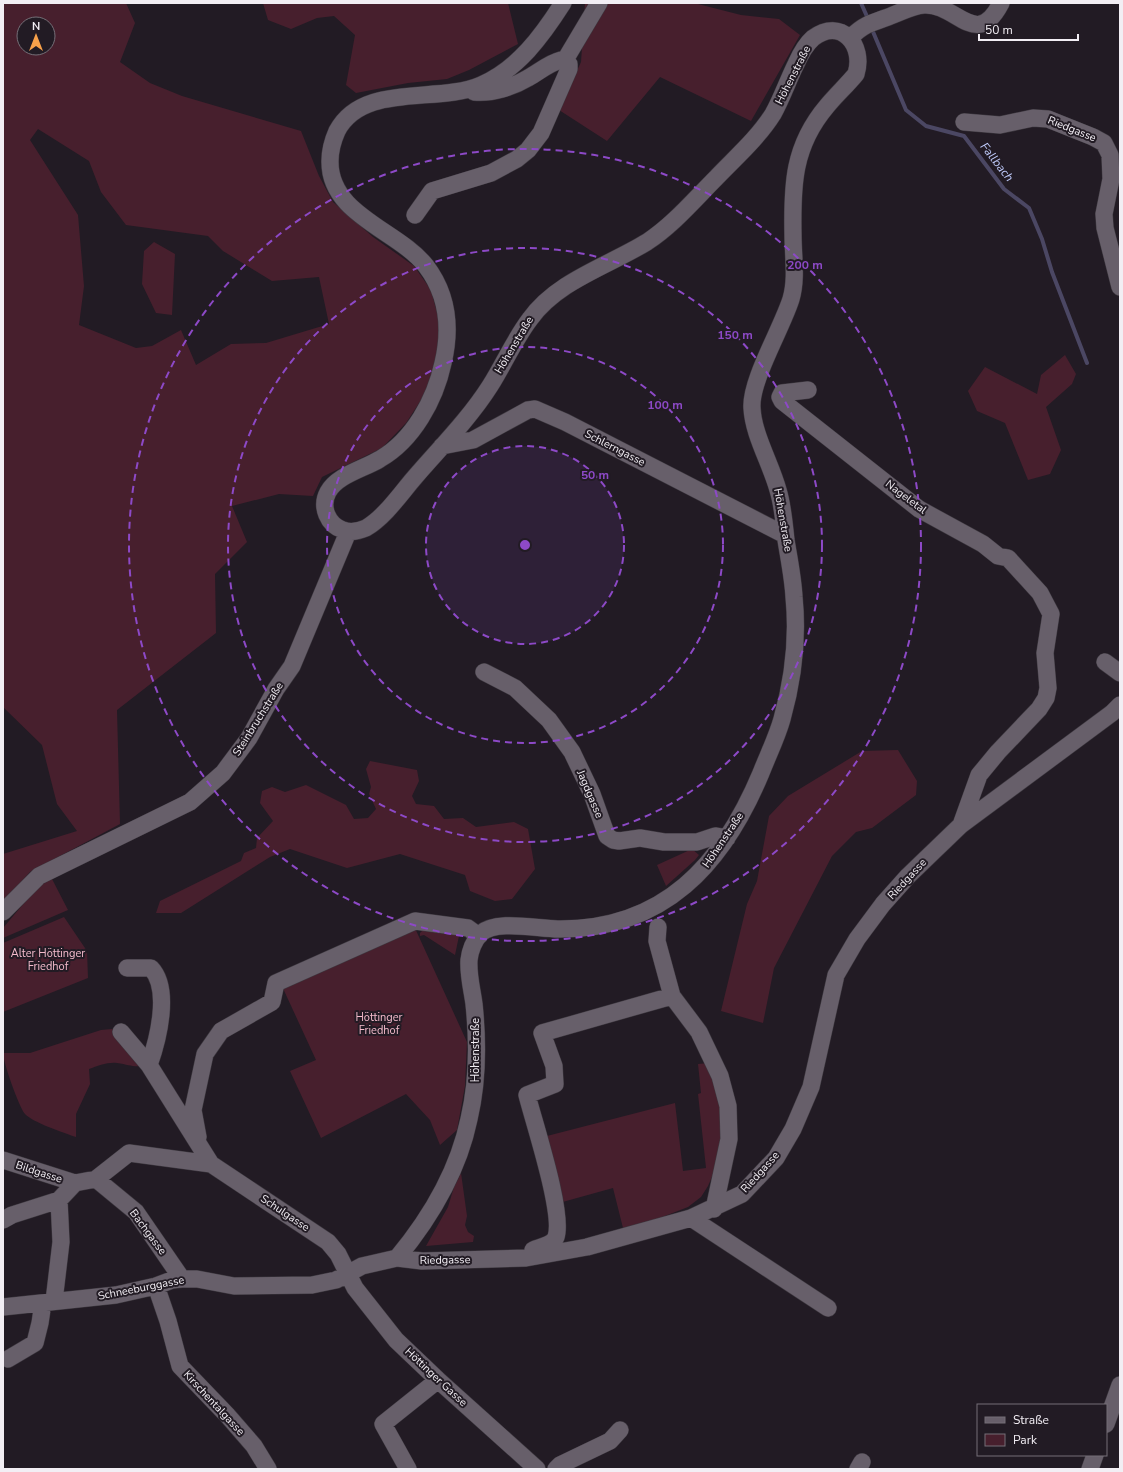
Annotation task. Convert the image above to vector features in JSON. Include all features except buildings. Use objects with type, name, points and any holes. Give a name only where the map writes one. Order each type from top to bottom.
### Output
[{"type":"street","points":[[565,60],[599,3]]},
{"type":"street","points":[[850,38],[874,22],[910,7],[925,5],[942,8],[967,23],[976,24],[989,21],[994,16],[1001,3]]},
{"type":"street","points":[[348,532],[333,524],[327,516],[325,506],[326,496],[330,489],[338,481],[381,459],[397,447],[412,430],[428,404],[442,370],[448,325],[441,292],[425,264],[415,254],[359,213],[335,188],[331,177],[330,165],[335,135],[344,121],[355,110],[368,104],[391,98],[468,90],[495,78],[512,66],[532,46],[556,7]]},
{"type":"street","name":"Höhenstraße","points":[[348,532],[356,531],[373,523],[442,446],[489,387],[522,329],[538,308],[567,286],[642,244],[672,222],[742,152],[762,128],[777,106],[800,56],[812,39],[829,32],[844,33],[850,38],[858,52],[859,65],[856,74],[818,117],[805,140],[796,164],[792,195],[792,292],[778,334],[755,387],[752,399],[754,419],[781,500],[795,609],[793,659],[787,697],[778,733],[740,818],[702,871],[682,888],[653,907],[630,917],[597,926],[572,929],[502,926],[489,928],[479,936],[472,948],[469,962],[474,1005],[476,1073],[469,1120],[460,1153],[443,1192],[415,1237],[397,1258]]},
{"type":"street","points":[[468,90],[481,93],[501,90],[528,79],[557,61],[565,60]]},
{"type":"street","points":[[415,215],[432,191],[491,173],[517,160],[532,146],[541,133],[569,69],[569,64],[565,60]]},
{"type":"street","name":"Riedgasse","points":[[964,122],[1000,125],[1033,118],[1048,118],[1104,143],[1110,155],[1111,179],[1104,214],[1113,226],[1120,287]]},
{"type":"street","name":"Nageletal","points":[[808,390],[782,393],[780,397],[782,402],[919,509],[983,544],[998,556],[1008,558],[1040,593],[1051,614]]},
{"type":"street","points":[[562,405],[565,422]]},
{"type":"street","name":"Schlerngasse","points":[[442,446],[473,440],[528,410],[534,409],[565,422],[786,535]]},
{"type":"street","name":"Steinbruchstraße","points":[[3,912],[39,876],[190,802],[223,773],[249,738],[276,689],[292,666],[348,532]]},
{"type":"street","name":"Riedgasse","points":[[960,825],[978,775],[1039,709],[1046,698],[1048,688],[1046,653],[1051,614]]},
{"type":"street","points":[[1105,662],[1120,673]]},
{"type":"street","name":"Jagdgasse","points":[[484,672],[515,688],[550,720],[572,752],[592,794],[607,836],[613,840],[619,841],[640,838],[664,842],[697,842],[715,836],[727,838]]},
{"type":"street","name":"Riedgasse","points":[[348,1273],[362,1266],[397,1258],[422,1261],[526,1258],[587,1248],[691,1218],[742,1194],[776,1158],[793,1129],[811,1087],[836,975],[857,939],[883,904],[908,876],[960,825],[1112,714],[1120,705]]},
{"type":"street","points":[[201,1149],[193,1110],[205,1054],[221,1031],[272,1002],[276,983],[415,921],[468,928],[479,936]]},
{"type":"street","points":[[658,927],[657,941],[672,996],[699,1032],[720,1076],[728,1106],[730,1139],[714,1208]]},
{"type":"street","points":[[128,968],[151,968],[157,974],[162,996],[156,1044],[149,1065]]},
{"type":"street","points":[[526,1258],[530,1251],[551,1243],[556,1238],[557,1227],[550,1182],[527,1095],[555,1084],[554,1066],[542,1033],[672,996]]},
{"type":"street","name":"Schulgasse","points":[[121,1032],[149,1065],[211,1164],[328,1242],[338,1254],[348,1273]]},
{"type":"street","name":"Schulgasse","points":[[96,1179],[128,1153],[211,1164]]},
{"type":"street","name":"Bildgasse","points":[[3,1160],[75,1183]]},
{"type":"street","points":[[3,1220],[12,1215],[59,1200],[75,1183],[96,1179]]},
{"type":"street","name":"Bachgasse","points":[[96,1179],[136,1212],[182,1279]]},
{"type":"street","points":[[8,1359],[35,1342],[40,1322],[49,1302],[61,1242],[59,1200]]},
{"type":"street","points":[[691,1218],[828,1308]]},
{"type":"street","name":"Schneeburggasse","points":[[3,1307],[116,1295],[156,1286],[172,1280],[182,1279],[197,1279],[234,1286],[312,1285],[336,1280],[348,1273]]},
{"type":"street","name":"Höttinger Gasse","points":[[348,1273],[355,1288],[396,1340],[537,1469]]},
{"type":"street","name":"Kirschentalgasse","points":[[156,1286],[168,1320],[180,1366],[254,1446],[268,1469]]},
{"type":"street","points":[[408,1469],[383,1424],[438,1380]]},
{"type":"street","points":[[1107,1422],[1117,1404],[1120,1385]]},
{"type":"street","points":[[556,1469],[560,1465],[610,1441],[620,1430]]},
{"type":"street","points":[[1090,1469],[1095,1456]]},
{"type":"green space","points":[[3,3],[126,3],[135,23],[120,62],[150,83],[182,96],[301,131],[319,176],[333,202],[373,237],[414,266],[431,290],[439,320],[438,354],[429,388],[406,423],[382,448],[322,477],[313,496],[279,494],[232,506],[247,542],[215,574],[216,633],[117,710],[120,824],[30,872],[3,902],[3,854],[77,831],[57,804],[42,745],[3,707]],"holes":[[[38,129],[89,161],[101,192],[126,225],[208,236],[223,251],[272,281],[319,277],[329,324],[266,343],[231,344],[196,365],[181,330],[152,346],[136,348],[79,325],[84,286],[78,215],[30,140]]]},
{"type":"green space","points":[[263,3],[508,3],[518,44],[469,70],[447,79],[408,83],[356,93],[346,85],[355,35],[334,16],[317,18],[291,29],[268,20]]},
{"type":"green space","points":[[585,3],[694,3],[741,15],[779,19],[800,35],[751,121],[660,77],[607,141],[559,110],[581,62]]},
{"type":"green space","points":[[154,242],[175,254],[172,315],[156,313],[142,284],[144,251]]},
{"type":"green space","points":[[1065,355],[1076,374],[1072,384],[1046,407],[1061,450],[1050,474],[1028,480],[1005,423],[977,411],[968,391],[985,367],[1037,394],[1041,375]]},
{"type":"green space","points":[[898,750],[917,781],[916,795],[872,828],[856,832],[832,856],[774,968],[763,1023],[721,1011],[747,904],[757,881],[769,816],[788,796],[862,751]]},
{"type":"green space","points":[[370,761],[417,770],[419,781],[412,796],[416,804],[434,806],[444,819],[463,818],[476,827],[514,822],[528,829],[535,869],[512,899],[495,901],[470,891],[465,875],[400,854],[347,868],[290,849],[270,857],[181,913],[156,913],[160,901],[241,861],[244,853],[256,848],[257,838],[273,821],[260,803],[262,791],[272,787],[285,792],[306,785],[346,805],[354,819],[368,818],[376,809],[369,794],[371,787],[366,769]]},
{"type":"green space","points":[[692,849],[699,855],[666,886],[657,865]]},
{"type":"green space","points":[[52,879],[68,910],[3,938],[3,928],[41,883]]},
{"type":"green space","name":"Alter Höttinger Friedhof","points":[[64,917],[87,951],[88,978],[3,1012],[3,943]]},
{"type":"green space","points":[[420,924],[459,931],[455,955],[424,935],[420,936],[422,931]]},
{"type":"green space","name":"Höttinger Friedhof","points":[[414,926],[467,1042],[465,1086],[457,1130],[440,1145],[430,1120],[406,1094],[321,1138],[290,1071],[316,1060],[281,984]]},
{"type":"green space","points":[[112,1029],[121,1032],[149,1065],[136,1066],[110,1063],[89,1069],[90,1084],[76,1114],[76,1137],[41,1124],[25,1114],[12,1084],[3,1053],[30,1053],[101,1030]]},
{"type":"green space","points":[[709,1063],[723,1122],[718,1163],[708,1186],[701,1197],[688,1207],[624,1232],[613,1188],[559,1203],[543,1137],[675,1103],[683,1171],[706,1168],[698,1094],[701,1093],[698,1064]]},
{"type":"green space","points":[[461,1173],[467,1216],[465,1225],[468,1232],[474,1236],[473,1242],[426,1246],[448,1207],[454,1187]]},
{"type":"waterway","name":"Fallbach","points":[[861,3],[869,21]]},
{"type":"waterway","name":"Fallbach","points":[[871,27],[906,110],[926,126],[964,136],[1004,189],[1029,208],[1042,239],[1052,272],[1087,363]]}]
